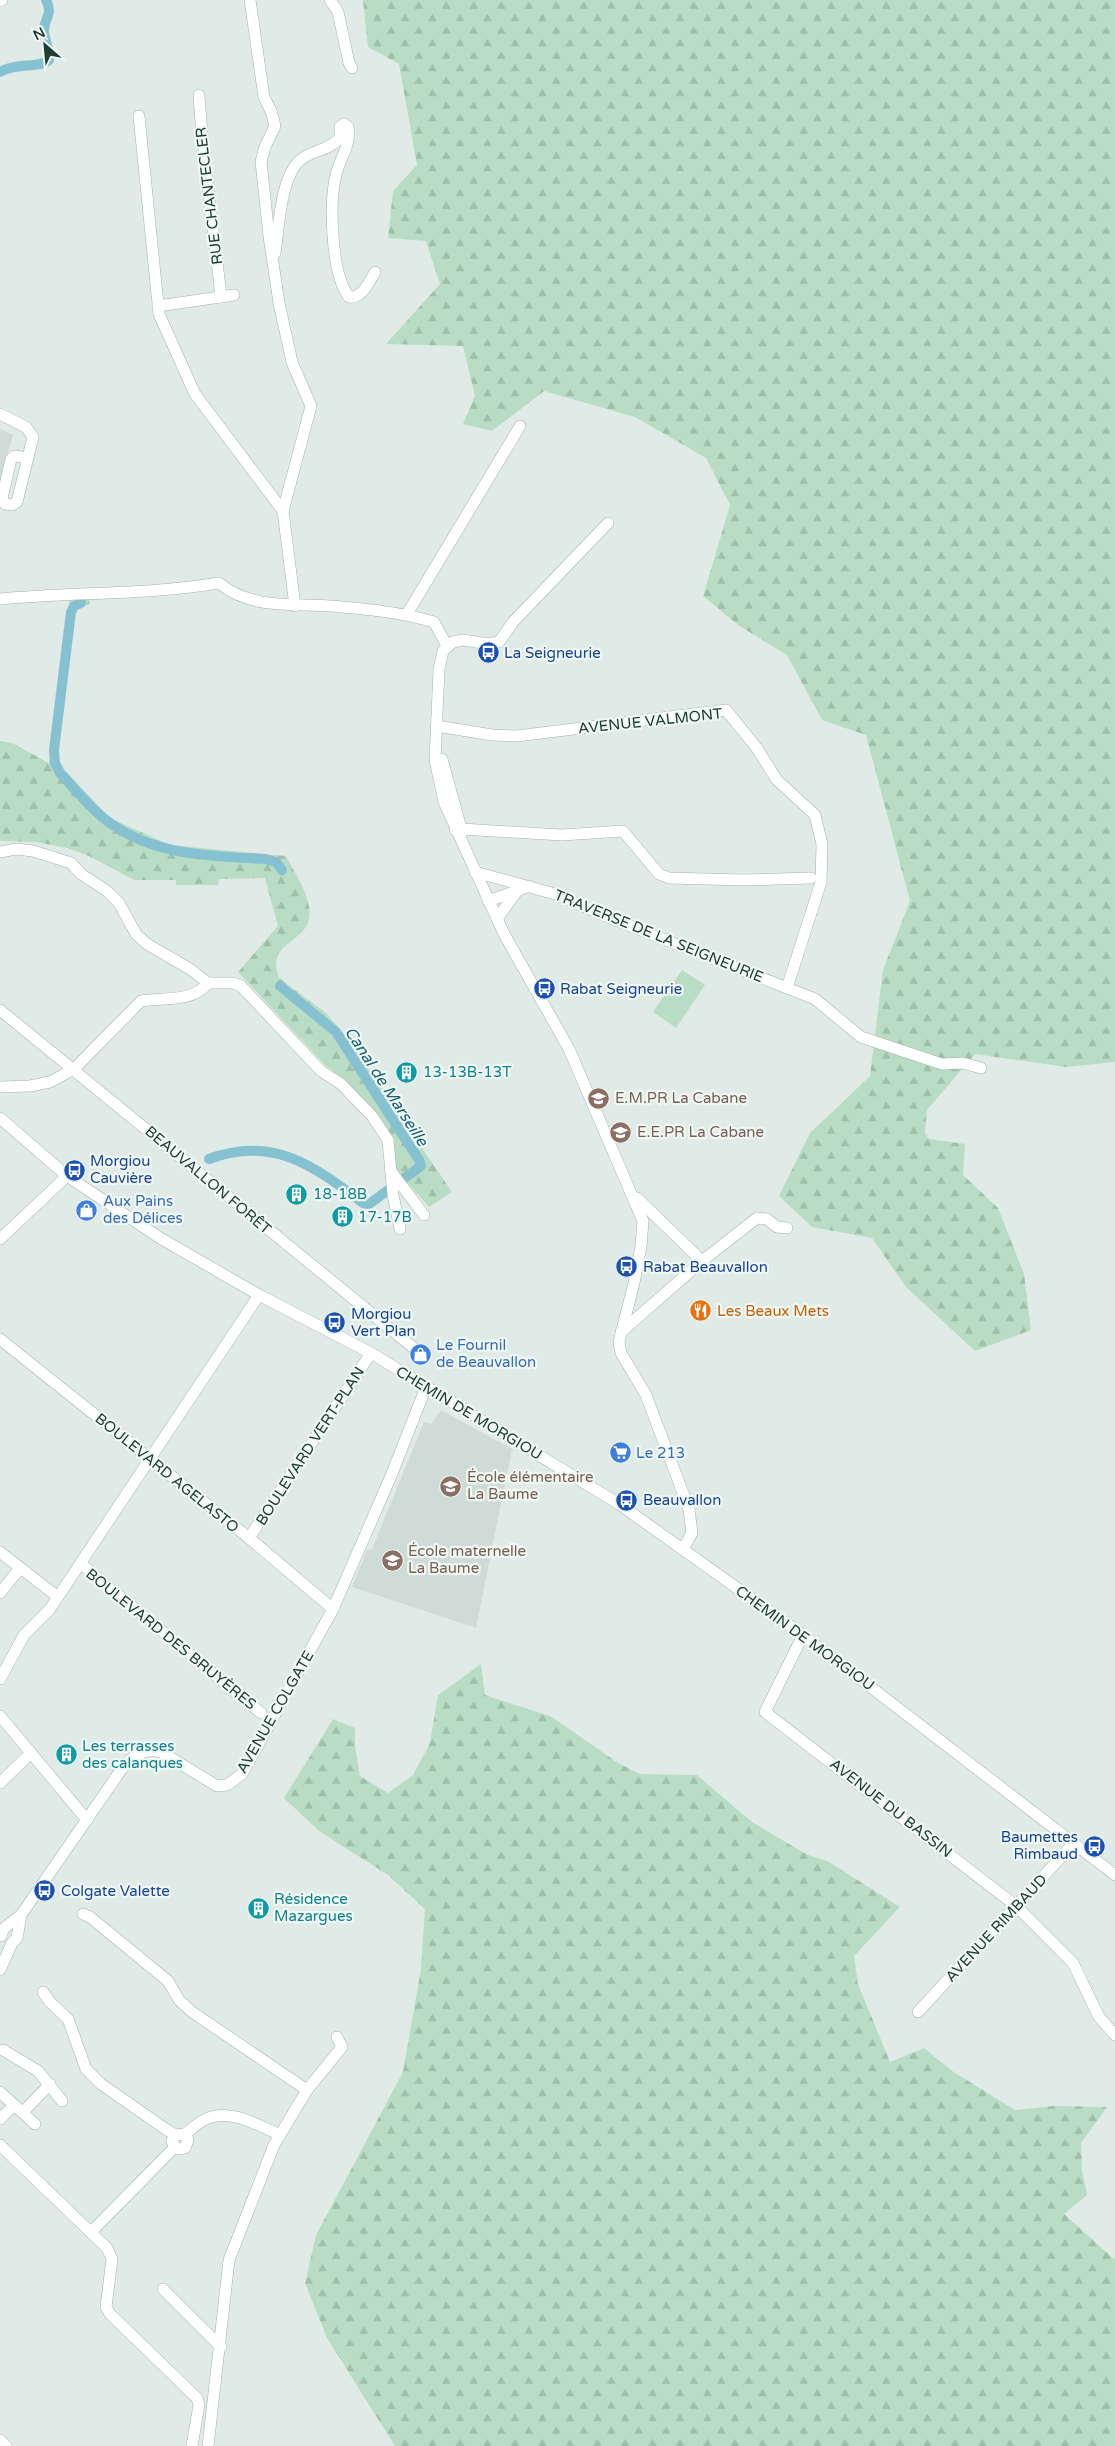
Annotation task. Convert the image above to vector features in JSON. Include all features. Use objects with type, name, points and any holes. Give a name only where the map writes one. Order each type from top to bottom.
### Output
[{"type":"street","points":[[250,0],[264,97],[272,111],[275,126],[265,147],[261,162],[273,263],[292,362],[311,406],[283,511],[295,606]]},
{"type":"street","points":[[330,0],[338,12],[349,63],[352,68]]},
{"type":"street","name":"RUE CHANTECLER","points":[[199,95],[202,139],[214,223],[221,297]]},
{"type":"street","points":[[138,116],[158,314],[195,394],[283,511]]},
{"type":"street","points":[[273,263],[283,192],[286,185],[302,158],[334,145],[340,138],[340,127],[344,124],[348,127],[349,144],[336,175],[332,213],[336,260],[349,297],[354,298],[360,295],[375,272]]},
{"type":"street","points":[[158,306],[234,295]]},
{"type":"street","points":[[0,414],[26,427],[32,434],[27,458]]},
{"type":"street","points":[[407,614],[520,426]]},
{"type":"street","points":[[608,523],[513,622],[499,642],[489,644],[463,640],[447,646],[443,651],[439,669],[435,760],[444,802],[458,829],[488,901],[568,1049],[634,1195],[643,1221],[643,1234],[634,1283],[619,1342],[621,1353],[646,1395],[689,1509],[692,1533],[683,1549]]},
{"type":"street","points":[[0,599],[67,594],[122,594],[182,590],[219,583],[226,589],[268,605],[328,606],[407,614],[434,622],[447,646]]},
{"type":"street","name":"AVENUE VALMONT","points":[[437,732],[517,736],[726,710],[756,748],[776,780],[815,815],[822,844],[822,864],[787,988]]},
{"type":"street","points":[[458,829],[562,834],[623,831],[660,874],[669,878],[816,880]]},
{"type":"street","points":[[0,852],[16,849],[34,851],[71,864],[81,874],[107,891],[119,903],[140,939],[208,983],[233,983],[241,986],[321,1071],[341,1084],[372,1116],[388,1140],[390,1170],[400,1229]]},
{"type":"street","name":"TRAVERSE DE LA SEIGNEURIE","points":[[475,872],[555,894],[615,920],[814,999],[861,1036],[942,1064],[963,1063],[981,1068]]},
{"type":"street","points":[[488,901],[530,886]]},
{"type":"street","points":[[497,919],[517,891]]},
{"type":"street","points":[[0,1087],[6,1085],[30,1086],[50,1082],[74,1069],[141,1001],[187,997],[201,992],[208,983]]},
{"type":"street","name":"BEAUVALLON FORÊT","points":[[0,1010],[415,1349]]},
{"type":"street","name":"CHEMIN DE MORGIOU","points":[[0,1118],[67,1176],[152,1233],[259,1295],[371,1353],[619,1504],[803,1635],[1115,1875]]},
{"type":"street","points":[[390,1170],[424,1215]]},
{"type":"street","points":[[0,1238],[67,1176]]},
{"type":"street","points":[[634,1195],[702,1261]]},
{"type":"street","points":[[621,1332],[702,1261],[756,1218],[768,1219],[777,1227],[788,1228]]},
{"type":"street","points":[[0,1679],[24,1635],[50,1609],[259,1295]]},
{"type":"street","name":"BOULEVARD AGELASTO","points":[[0,1339],[249,1538],[333,1609]]},
{"type":"street","name":"BOULEVARD VERT-PLAN","points":[[249,1538],[371,1353]]},
{"type":"street","name":"AVENUE COLGATE","points":[[0,1970],[5,1957],[6,1934],[21,1916],[130,1759],[143,1751],[152,1749],[161,1752],[217,1786],[234,1781],[242,1774],[333,1609],[391,1476],[426,1387]]},
{"type":"street","points":[[0,1552],[58,1597]]},
{"type":"street","name":"BOULEVARD DES BRUYÈRES","points":[[81,1564],[262,1713]]},
{"type":"street","points":[[0,1593],[20,1568]]},
{"type":"street","name":"AVENUE DU BASSIN","points":[[803,1635],[765,1712],[1016,1906],[1073,1963],[1099,2017],[1115,2035]]},
{"type":"street","points":[[0,1716],[86,1820]]},
{"type":"street","points":[[0,1783],[31,1753]]},
{"type":"street","name":"AVENUE RIMBAUD","points":[[918,2012],[1074,1843]]},
{"type":"street","points":[[83,1914],[90,1917],[168,1981],[179,2000],[192,2012],[307,2090]]},
{"type":"street","points":[[43,1992],[68,2019],[86,2069],[101,2084],[180,2135]]},
{"type":"street","points":[[208,2446],[221,2347],[229,2260],[274,2146],[307,2090],[342,2047],[337,2037]]},
{"type":"street","points":[[3,2050],[38,2071],[62,2101]]},
{"type":"street","points":[[0,2120],[19,2109],[50,2084]]},
{"type":"street","points":[[0,2092],[35,2124]]},
{"type":"street","points":[[91,2232],[175,2147],[172,2140],[204,2119],[223,2115],[243,2119],[280,2135]]},
{"type":"street","points":[[0,2145],[107,2248],[112,2259],[106,2307],[110,2314],[197,2398],[199,2405],[192,2446]]},
{"type":"street","points":[[163,2289],[221,2347]]},
{"type":"street","points":[[0,2440],[6,2446]]},
{"type":"shaded area","points":[[0,429],[13,435],[0,481]]},
{"type":"shaded area","name":"École élémentaire La Baume","points":[[441,1410],[512,1449],[476,1628],[352,1587],[367,1550],[372,1549],[424,1422],[431,1424]]},
{"type":"green space","points":[[363,0],[1115,0],[1115,1062],[1066,1067],[975,1054],[927,1110],[925,1133],[929,1139],[965,1144],[963,1175],[998,1208],[1024,1274],[1031,1330],[975,1351],[906,1287],[872,1238],[812,1227],[779,1196],[810,1133],[870,1076],[883,970],[910,901],[866,735],[822,720],[787,655],[738,625],[703,596],[730,505],[706,458],[635,417],[544,391],[492,431],[463,424],[475,396],[463,346],[386,344],[440,284],[426,241],[388,238],[393,191],[417,165],[399,64],[368,47]]},
{"type":"green space","points":[[91,597],[89,604],[74,610],[57,754],[61,766],[110,818],[170,845],[286,856],[304,890],[310,914],[308,923],[303,931],[279,954],[276,963],[279,978],[326,1013],[345,1035],[452,1192],[429,1207],[395,1169],[394,1139],[349,1083],[325,1065],[238,972],[278,926],[265,878],[219,879],[218,885],[176,885],[176,880],[134,880],[89,856],[67,848],[36,842],[0,841],[0,741],[12,743],[49,763],[70,599]]},
{"type":"green space","points":[[682,970],[705,985],[676,1028],[653,1012]]},
{"type":"green space","points":[[481,1664],[485,1695],[552,1717],[618,1763],[640,1774],[697,1775],[752,1822],[806,1854],[829,1862],[900,1907],[854,1956],[858,1984],[890,2062],[924,2048],[952,2071],[1015,2110],[1053,2106],[1107,2107],[1081,2143],[1082,2170],[1087,2195],[1064,2214],[1115,2260],[1115,2446],[395,2446],[327,2338],[305,2283],[316,2235],[403,2072],[421,1969],[425,1909],[388,1875],[319,1831],[284,1798],[333,1719],[355,1728],[355,1745],[360,1776],[388,1793],[413,1775],[430,1743],[438,1695]]},
{"type":"waterway","name":"Canal de Marseille","points":[[0,72],[13,67],[45,63],[49,60],[44,32],[49,13],[46,0]]},
{"type":"waterway","name":"Canal de Marseille","points":[[81,603],[74,606],[71,612],[54,750],[55,763],[60,773],[88,804],[106,820],[124,832],[143,841],[182,852],[223,857],[265,859],[276,862],[282,870]]},
{"type":"waterway","name":"Canal de Marseille","points":[[209,1159],[232,1152],[253,1151],[273,1153],[292,1158],[310,1166],[363,1203],[369,1204],[421,1166],[419,1160],[336,1032],[280,986]]},
{"type":"place","name":"La Seigneurie","points":[[488,653]]},
{"type":"place","name":"Rabat Seigneurie","points":[[544,989]]},
{"type":"place","name":"13-13B-13T","points":[[407,1072]]},
{"type":"place","name":"E.M.PR La Cabane","points":[[599,1098]]},
{"type":"place","name":"E.E.PR La Cabane","points":[[621,1132]]},
{"type":"place","name":"Morgiou Cauvière","points":[[74,1170]]},
{"type":"place","name":"18-18B","points":[[297,1194]]},
{"type":"place","name":"Aux Pains des Délices","points":[[87,1210]]},
{"type":"place","name":"17-17B","points":[[342,1217]]},
{"type":"place","name":"Rabat Beauvallon","points":[[627,1267]]},
{"type":"place","name":"Les Beaux Mets","points":[[701,1311]]},
{"type":"place","name":"Morgiou Vert Plan","points":[[335,1323]]},
{"type":"place","name":"Le Fournil de Beauvallon","points":[[420,1354]]},
{"type":"place","name":"Le 213","points":[[620,1453]]},
{"type":"place","name":"École élémentaire La Baume","points":[[451,1486]]},
{"type":"place","name":"Beauvallon","points":[[627,1500]]},
{"type":"place","name":"École maternelle La Baume","points":[[392,1560]]},
{"type":"place","name":"Les terrasses des calanques","points":[[66,1755]]},
{"type":"place","name":"Baumettes Rimbaud","points":[[1094,1846]]},
{"type":"place","name":"Colgate Valette","points":[[45,1891]]},
{"type":"place","name":"Résidence Mazargues","points":[[258,1908]]}]
